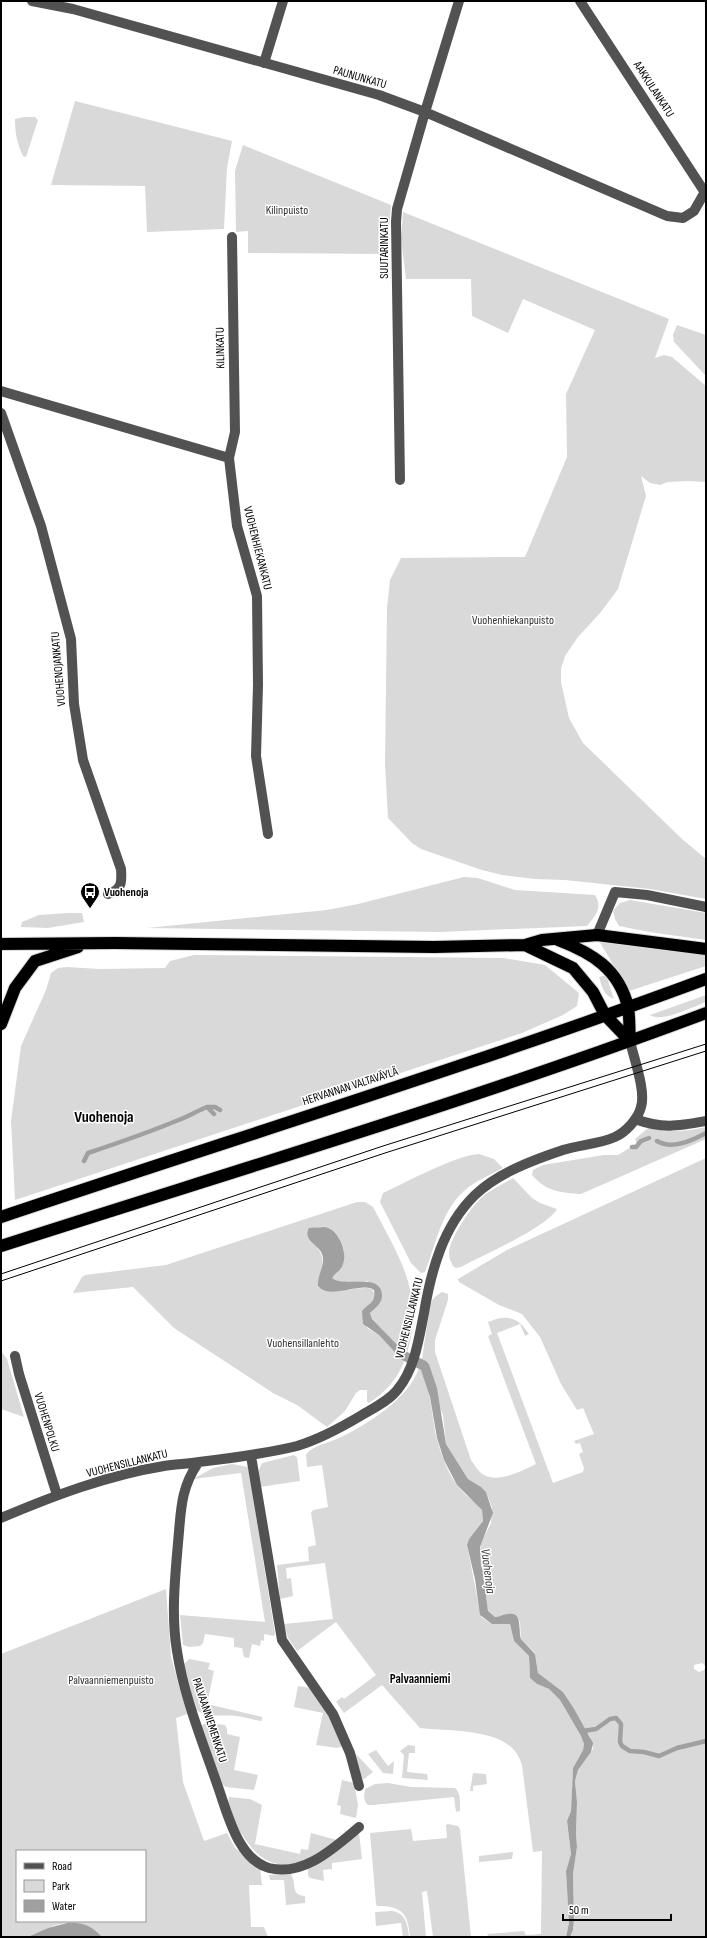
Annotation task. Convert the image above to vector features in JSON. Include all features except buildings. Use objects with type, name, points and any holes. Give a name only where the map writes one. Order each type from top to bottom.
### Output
[{"type":"highway","points":[[1,944],[90,943],[434,947],[525,945],[542,940],[558,940],[577,936],[597,935],[706,949]]},
{"type":"highway","points":[[558,940],[580,948],[597,958],[612,973],[620,987],[628,1008],[630,1041]]},
{"type":"highway","points":[[1,1024],[15,988],[35,961],[90,943]]},
{"type":"highway","points":[[525,945],[572,968],[594,992],[604,1015],[630,1041]]},
{"type":"highway","name":"HERVANNAN VALTAVÄYLÄ","points":[[1,1217],[628,1008],[706,978]]},
{"type":"highway","points":[[1,1246],[454,1101],[630,1041],[706,1013]]},
{"type":"street","name":"PAUNUNKATU","points":[[32,1],[73,9],[379,95],[425,112],[668,216],[683,218],[694,211],[705,191]]},
{"type":"street","points":[[264,63],[282,1]]},
{"type":"street","name":"SUUTARINKATU","points":[[400,480],[397,209],[459,1]]},
{"type":"street","name":"AAKKULANKATU","points":[[580,1],[705,191]]},
{"type":"street","name":"KILINKATU","points":[[229,458],[235,432],[232,237]]},
{"type":"street","points":[[1,391],[229,458]]},
{"type":"street","name":"VUOHENOJANKATU","points":[[1,413],[39,518],[71,639],[74,704],[83,760],[121,869],[122,884],[116,891],[108,894]]},
{"type":"street","name":"VUOHENHIEKANKATU","points":[[229,458],[237,526],[257,596],[258,685],[256,756],[268,834]]},
{"type":"street","points":[[597,935],[616,892],[647,895],[706,907]]},
{"type":"street","name":"VUOHENSILLANKATU","points":[[1,1518],[56,1495],[149,1469],[251,1456],[299,1445],[340,1428],[374,1408],[396,1392],[406,1379],[418,1341],[426,1298],[441,1246],[456,1218],[476,1195],[493,1182],[524,1165],[562,1150],[615,1137],[631,1126],[641,1107],[642,1093],[630,1041]]},
{"type":"street","points":[[635,1119],[652,1125],[670,1126],[706,1121]]},
{"type":"street","name":"VUOHENPOLKU","points":[[15,1356],[19,1374],[56,1495]]},
{"type":"street","points":[[251,1456],[282,1640],[333,1714],[352,1758],[359,1786]]},
{"type":"street","name":"PALVAANNIEMENKATU","points":[[198,1462],[189,1477],[184,1491],[180,1519],[174,1587],[177,1650],[182,1680],[193,1716],[234,1834],[250,1856],[268,1868],[284,1869],[296,1868],[327,1853],[359,1827]]},
{"type":"green space","points":[[75,101],[232,141],[227,168],[224,229],[147,232],[145,186],[51,185]]},
{"type":"green space","points":[[35,117],[38,120],[26,157],[23,156],[19,147],[15,124],[15,119]]},
{"type":"green space","name":"Kilinpuisto","points":[[243,145],[391,205],[389,254],[248,253],[248,231],[236,232],[235,171]]},
{"type":"green space","name":"Vuohenhiekanpuisto","points":[[403,212],[669,319],[655,358],[664,355],[672,357],[706,386],[706,482],[668,482],[660,485],[650,483],[641,476],[646,496],[618,589],[601,612],[578,637],[565,656],[561,669],[561,682],[569,718],[583,743],[682,839],[706,859],[706,899],[650,889],[565,880],[535,879],[502,875],[482,870],[421,849],[412,843],[388,818],[385,764],[387,608],[390,580],[401,558],[525,557],[567,457],[566,394],[595,330],[523,299],[508,333],[472,316],[471,279],[406,279],[401,239]]},
{"type":"green space","points":[[677,325],[706,335],[706,376],[674,342],[673,335]]},
{"type":"green space","points":[[464,877],[478,878],[515,890],[595,895],[598,908],[596,915],[587,926],[439,932],[147,928],[327,910],[358,904]]},
{"type":"green space","points":[[630,900],[706,913],[706,940],[619,926],[613,911],[620,903]]},
{"type":"green space","points":[[82,913],[84,922],[48,928],[21,927],[22,922],[39,915]]},
{"type":"green space","points":[[599,941],[706,953],[706,966],[629,991]]},
{"type":"green space","points":[[194,955],[503,958],[545,965],[579,993],[577,1006],[563,1015],[522,1033],[15,1200],[11,1121],[21,1046],[46,990],[51,973],[58,968],[68,967],[99,969],[165,968],[170,961]]},
{"type":"green space","points":[[606,975],[614,999],[608,996],[601,984],[599,977]]},
{"type":"green space","points":[[706,995],[706,1002],[669,1016],[655,1017],[650,1015]]},
{"type":"green space","points":[[706,1127],[706,1139],[581,1194],[560,1192],[548,1188],[542,1185],[532,1175],[533,1170],[543,1165],[604,1155],[618,1155],[631,1147],[638,1147],[635,1139],[648,1128],[677,1131]]},
{"type":"green space","points":[[479,1154],[494,1159],[503,1168],[468,1187],[452,1204],[439,1232],[425,1272],[421,1273],[411,1263],[380,1202],[383,1193],[445,1164]]},
{"type":"green space","points":[[706,1158],[706,1666],[702,1663],[694,1665],[694,1669],[699,1672],[704,1670],[706,1667],[706,1937],[570,1937],[573,1930],[574,1919],[573,1874],[577,1847],[577,1802],[575,1781],[578,1770],[593,1749],[590,1736],[581,1725],[573,1707],[563,1692],[538,1673],[535,1653],[521,1639],[520,1622],[517,1617],[509,1614],[495,1617],[488,1611],[485,1588],[486,1574],[481,1566],[480,1551],[481,1543],[491,1523],[492,1507],[486,1492],[468,1479],[446,1444],[443,1415],[439,1406],[434,1380],[429,1364],[422,1359],[430,1306],[436,1296],[440,1293],[442,1292],[448,1294],[448,1300],[435,1340],[435,1352],[471,1460],[480,1472],[490,1477],[503,1477],[517,1473],[536,1464],[488,1336],[492,1334],[488,1322],[506,1318],[512,1319],[521,1324],[529,1334],[525,1336],[520,1324],[497,1333],[553,1483],[583,1472],[584,1468],[579,1454],[583,1452],[580,1443],[576,1444],[574,1441],[594,1434],[583,1408],[577,1410],[561,1384],[540,1337],[522,1314],[499,1305],[459,1282],[458,1279],[507,1250]]},
{"type":"green space","points":[[513,1178],[532,1198],[540,1203],[557,1209],[551,1216],[528,1233],[461,1267],[456,1268],[453,1266],[449,1254],[452,1240],[461,1224],[471,1209],[481,1198]]},
{"type":"green space","name":"Vuohensillanlehto","points":[[357,1202],[365,1202],[373,1207],[400,1260],[411,1294],[413,1312],[412,1332],[407,1353],[396,1345],[372,1319],[370,1313],[381,1301],[381,1291],[367,1281],[344,1282],[332,1279],[332,1276],[338,1272],[342,1266],[344,1259],[342,1244],[339,1237],[334,1232],[326,1227],[316,1227],[311,1241],[317,1247],[322,1257],[322,1267],[318,1286],[323,1290],[329,1291],[359,1288],[372,1289],[374,1292],[374,1298],[364,1309],[367,1328],[379,1335],[404,1362],[394,1380],[380,1395],[369,1403],[367,1402],[367,1390],[360,1390],[356,1393],[345,1411],[327,1427],[297,1405],[273,1393],[174,1328],[133,1287],[73,1293],[82,1277],[85,1275],[166,1265]]},
{"type":"green space","points":[[1,1351],[7,1359],[24,1417],[1,1409]]},
{"type":"green space","points":[[419,1368],[428,1389],[436,1436],[446,1465],[453,1479],[464,1494],[482,1510],[483,1521],[469,1539],[467,1545],[481,1617],[492,1624],[510,1624],[514,1641],[529,1656],[530,1678],[537,1684],[549,1689],[560,1700],[584,1744],[583,1750],[573,1768],[571,1811],[567,1822],[571,1854],[566,1871],[569,1923],[566,1937],[489,1937],[487,1934],[524,1931],[526,1935],[541,1934],[542,1851],[533,1852],[522,1765],[513,1749],[502,1741],[480,1734],[420,1728],[382,1685],[344,1713],[336,1702],[342,1697],[344,1699],[376,1675],[336,1622],[297,1651],[288,1638],[284,1624],[333,1619],[325,1563],[286,1568],[287,1579],[291,1578],[293,1596],[280,1599],[277,1565],[309,1561],[308,1547],[316,1545],[311,1513],[313,1510],[328,1507],[322,1465],[307,1467],[306,1454],[317,1446],[335,1440],[362,1426],[386,1409],[406,1390],[414,1379]]},
{"type":"green space","points":[[294,1455],[297,1457],[300,1481],[260,1487],[258,1472],[262,1463]]},
{"type":"green space","points":[[232,1464],[248,1467],[275,1634],[274,1636],[264,1634],[264,1641],[261,1640],[260,1646],[252,1644],[249,1658],[244,1657],[242,1648],[234,1647],[234,1638],[205,1634],[203,1643],[200,1646],[189,1647],[183,1645],[180,1615],[265,1622],[241,1473],[193,1479],[213,1468]]},
{"type":"green space","name":"Palvaanniemenpuisto","points":[[166,1589],[171,1657],[187,1714],[176,1718],[183,1782],[204,1841],[227,1833],[235,1848],[260,1868],[262,1885],[249,1885],[251,1927],[264,1927],[268,1937],[102,1937],[84,1925],[70,1923],[55,1925],[29,1937],[1,1937],[1,1654]]},
{"type":"green space","points":[[189,1659],[210,1663],[208,1669],[214,1671],[207,1704],[262,1717],[262,1721],[236,1716],[210,1715],[195,1709],[184,1664]]},
{"type":"green space","points":[[298,1686],[311,1688],[330,1714],[344,1746],[337,1748],[316,1745],[323,1713],[294,1707]]},
{"type":"green space","points":[[209,1723],[225,1725],[227,1734],[240,1737],[234,1770],[258,1775],[254,1790],[226,1787],[222,1784],[200,1725]]},
{"type":"green space","points":[[408,1745],[415,1746],[415,1753],[409,1753],[407,1772],[427,1774],[428,1780],[402,1778],[404,1755],[400,1751]]},
{"type":"green space","points":[[376,1750],[388,1766],[394,1761],[393,1774],[383,1773],[368,1754]]},
{"type":"green space","points":[[355,1753],[373,1772],[364,1779],[362,1778]]},
{"type":"green space","points":[[473,1773],[486,1774],[487,1784],[473,1786],[473,1791],[470,1791]]},
{"type":"green space","points":[[342,1780],[354,1783],[358,1805],[356,1818],[340,1814],[341,1806],[337,1805]]},
{"type":"green space","points":[[388,1783],[411,1787],[455,1788],[459,1795],[460,1811],[456,1812],[454,1797],[373,1805],[368,1805],[366,1803],[364,1796],[365,1789],[375,1784]]},
{"type":"green space","points":[[229,1797],[250,1799],[262,1805],[255,1844],[300,1854],[301,1849],[308,1850],[311,1833],[337,1840],[314,1855],[298,1862],[287,1865],[276,1864],[258,1854],[251,1847],[235,1823],[230,1812],[228,1804]]},
{"type":"green space","points":[[446,1825],[458,1826],[460,1829],[471,1937],[433,1937],[427,1891],[422,1892],[426,1937],[410,1937],[408,1922],[402,1912],[392,1907],[377,1906],[376,1904],[370,1833],[411,1829],[413,1841],[447,1838]]},
{"type":"green space","points":[[359,1833],[362,1859],[332,1863],[332,1869],[323,1870],[324,1881],[310,1878],[308,1876],[308,1866]]},
{"type":"green space","points":[[513,1852],[512,1859],[479,1862],[479,1856]]},
{"type":"green space","points":[[290,1873],[295,1891],[300,1895],[305,1896],[305,1903],[286,1905],[284,1880],[270,1880],[269,1875]]},
{"type":"green space","points":[[391,1911],[403,1916],[407,1923],[409,1937],[403,1937],[401,1923],[376,1926],[375,1912]]},
{"type":"water","points":[[324,1227],[334,1231],[341,1241],[344,1253],[342,1266],[332,1278],[345,1282],[369,1282],[380,1288],[382,1299],[370,1313],[372,1319],[401,1349],[426,1361],[429,1364],[437,1388],[446,1444],[468,1479],[486,1492],[493,1513],[480,1547],[481,1566],[487,1577],[485,1588],[488,1611],[495,1617],[506,1614],[516,1615],[519,1622],[521,1639],[535,1654],[538,1673],[563,1692],[593,1743],[591,1752],[578,1770],[575,1781],[577,1802],[577,1847],[573,1874],[574,1919],[573,1930],[570,1937],[566,1937],[569,1923],[566,1871],[571,1854],[567,1821],[571,1811],[573,1768],[583,1750],[584,1744],[560,1700],[549,1689],[537,1684],[530,1678],[529,1656],[514,1641],[510,1624],[492,1624],[480,1615],[475,1579],[467,1545],[469,1539],[483,1521],[482,1510],[457,1485],[444,1460],[437,1438],[430,1397],[421,1370],[402,1360],[379,1335],[363,1324],[362,1311],[373,1300],[374,1290],[362,1288],[330,1292],[323,1290],[318,1286],[323,1258],[320,1251],[309,1239],[307,1232],[309,1228]]},
{"type":"water","points":[[67,1923],[77,1923],[86,1926],[94,1930],[102,1937],[28,1937],[48,1928]]},
{"type":"waterway","name":"Vuohenoja","points":[[207,1107],[215,1107],[220,1110]]},
{"type":"waterway","name":"Vuohenoja","points":[[84,1161],[88,1153],[154,1130],[207,1107],[214,1114]]},
{"type":"waterway","points":[[657,1141],[663,1144],[675,1145],[695,1139],[706,1133]]},
{"type":"waterway","points":[[632,1147],[636,1147],[641,1141],[649,1138]]},
{"type":"waterway","points":[[583,1731],[596,1729],[610,1719],[616,1718],[621,1724],[620,1742],[622,1746],[630,1751],[644,1752],[659,1756],[677,1748],[706,1741]]},
{"type":"tram line","points":[[1,1274],[383,1146],[706,1044]]},
{"type":"tram line","points":[[1,1281],[385,1153],[706,1051]]},
{"type":"place","name":"Vuohenoja","points":[[90,909]]},
{"type":"district","name":"Vuohenoja","points":[[104,1116]]},
{"type":"district","name":"Palvaanniemi","points":[[420,1678]]}]
